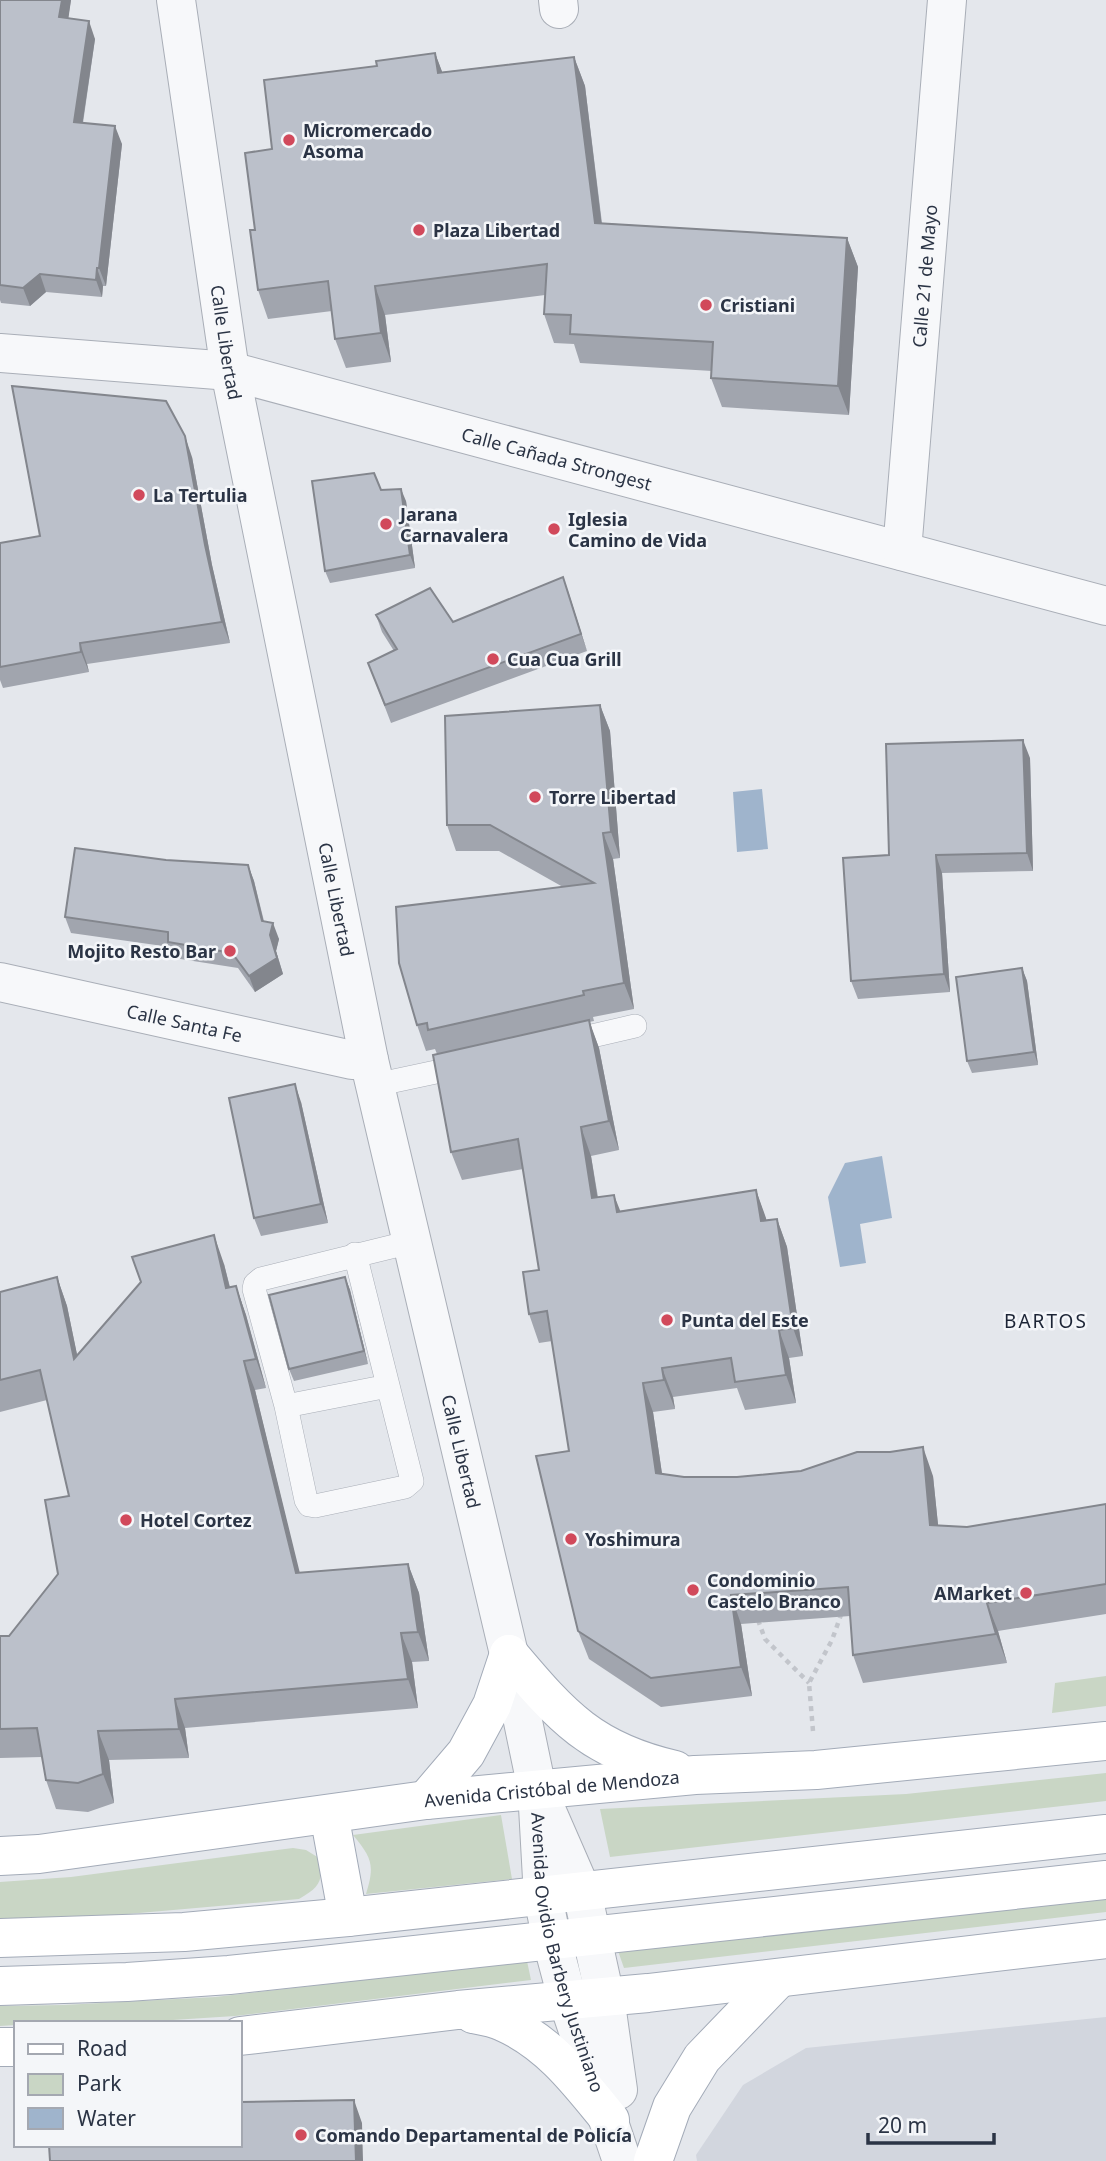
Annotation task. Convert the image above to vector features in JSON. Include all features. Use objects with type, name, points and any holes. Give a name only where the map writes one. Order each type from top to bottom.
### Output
[{"type":"main road","points":[[509,1654],[550,1702],[577,1728],[613,1749],[645,1763],[695,1775]]},
{"type":"main road","points":[[426,1800],[466,1753],[492,1705],[509,1654]]},
{"type":"main road","name":"Avenida Cristóbal de Mendoza","points":[[0,1856],[39,1854],[426,1800],[695,1775],[816,1770],[1106,1741]]},
{"type":"main road","points":[[329,1814],[348,1917]]},
{"type":"main road","points":[[0,1938],[184,1932],[348,1917],[1106,1834]]},
{"type":"main road","points":[[0,1986],[216,1976],[1106,1880]]},
{"type":"main road","points":[[242,2036],[458,2010],[779,1978],[1106,1938]]},
{"type":"main road","points":[[653,2161],[672,2107],[702,2058],[779,1978]]},
{"type":"main road","points":[[458,2010],[503,2021],[528,2035],[561,2061],[616,2148]]},
{"type":"street","name":"Calle Libertad","points":[[176,0],[230,371],[372,1072],[509,1654],[537,1789]]},
{"type":"street","name":"Calle 21 de Mayo","points":[[902,551],[947,0]]},
{"type":"street","name":"Calle Cañada Strongest","points":[[0,353],[230,371],[1106,606]]},
{"type":"street","name":"Calle Santa Fe","points":[[0,982],[352,1060],[372,1072]]},
{"type":"street","name":"Avenida Ovidio Barbery Justiniano","points":[[537,1789],[582,1892],[591,1936],[587,1999],[616,2148]]},
{"type":"street","name":"Avenida Ovidio Barbery Justiniano","points":[[537,1789],[543,1897],[552,1941],[587,1999]]},
{"type":"lane","points":[[543,1047],[635,1026]]},
{"type":"lane","points":[[372,1072],[491,1060]]},
{"type":"lane","points":[[355,1254],[412,1481],[410,1485],[315,1506],[309,1505],[286,1406],[254,1289],[255,1284],[261,1279],[355,1254],[411,1242]]},
{"type":"lane","points":[[286,1406],[388,1386]]},
{"type":"path","points":[[816,1770],[809,1683],[843,1614],[839,1606]]},
{"type":"path","points":[[758,1615],[758,1623],[765,1640],[809,1683]]},
{"type":"shaded area","points":[[1106,2017],[1106,2161],[697,2161],[696,2155],[743,2085],[806,2048]]},
{"type":"green space","points":[[1106,1676],[1106,1706],[1052,1713],[1055,1683]]},
{"type":"green space","points":[[1106,1773],[1106,1801],[610,1857],[600,1809],[906,1794]]},
{"type":"green space","points":[[501,1815],[512,1879],[366,1894],[370,1862],[353,1835]]},
{"type":"green space","points":[[293,1848],[306,1850],[319,1858],[321,1873],[315,1887],[299,1899],[82,1918],[0,1919],[0,1882],[71,1877]]},
{"type":"green space","points":[[1106,1898],[1106,1912],[624,1968],[618,1951]]},
{"type":"green space","points":[[527,1961],[531,1980],[235,2016],[157,2021],[14,2021],[14,2025],[0,2026],[0,2006],[215,1997]]},
{"type":"water","points":[[762,789],[768,849],[737,852],[733,792]]},
{"type":"water","points":[[882,1156],[892,1218],[860,1224],[866,1263],[840,1267],[828,1197],[845,1163]]},
{"type":"building","points":[[0,0],[62,0],[59,17],[89,21],[74,122],[115,126],[96,280],[40,274],[23,288],[0,285]]},
{"type":"building","points":[[435,53],[438,73],[574,57],[595,223],[847,238],[838,386],[711,378],[713,342],[570,334],[571,315],[544,314],[547,264],[375,286],[381,333],[335,339],[328,281],[258,290],[250,230],[255,230],[245,153],[272,149],[264,80],[377,66],[376,61]]},
{"type":"building","points":[[12,386],[166,401],[185,436],[222,622],[80,643],[81,652],[0,667],[0,543],[40,536]]},
{"type":"building","points":[[374,473],[381,490],[401,489],[410,555],[325,571],[312,481]]},
{"type":"building","points":[[563,577],[581,634],[385,705],[368,663],[397,649],[376,615],[430,588],[453,622]]},
{"type":"building","points":[[600,705],[611,832],[603,833],[624,983],[583,991],[584,995],[428,1030],[427,1023],[417,1025],[399,963],[396,907],[594,883],[490,825],[447,825],[445,716]]},
{"type":"building","points":[[1023,740],[1027,853],[936,855],[944,974],[851,981],[843,858],[889,855],[886,744]]},
{"type":"building","points":[[75,848],[166,860],[248,865],[262,921],[273,923],[270,935],[277,958],[249,976],[232,953],[168,942],[168,932],[65,917]]},
{"type":"building","points":[[1022,968],[1034,1052],[967,1061],[956,977]]},
{"type":"building","points":[[589,1020],[609,1121],[581,1127],[592,1198],[614,1195],[617,1212],[756,1190],[761,1221],[777,1219],[793,1328],[779,1330],[786,1375],[735,1382],[731,1358],[662,1368],[664,1380],[643,1383],[656,1473],[684,1477],[737,1477],[801,1471],[857,1452],[890,1452],[923,1447],[930,1525],[967,1527],[1106,1504],[1106,1584],[987,1603],[996,1634],[853,1655],[848,1587],[731,1595],[741,1667],[651,1678],[578,1631],[536,1456],[569,1451],[547,1311],[529,1314],[523,1272],[539,1270],[518,1139],[451,1152],[433,1055]]},
{"type":"building","points":[[295,1084],[321,1204],[254,1218],[229,1098]]},
{"type":"building","points":[[214,1235],[226,1288],[236,1286],[256,1359],[244,1361],[296,1573],[408,1564],[418,1632],[401,1633],[408,1679],[175,1699],[179,1729],[98,1731],[103,1774],[78,1783],[46,1780],[37,1728],[0,1729],[0,1636],[9,1636],[58,1574],[45,1500],[69,1496],[40,1370],[0,1380],[0,1292],[57,1277],[74,1359],[141,1282],[132,1257]]},
{"type":"building","points":[[345,1277],[364,1351],[289,1369],[269,1295]]},
{"type":"building","name":"Comando Departamental de Policía","points":[[354,2100],[356,2161],[50,2161],[49,2147],[242,2147],[242,2102]]},
{"type":"place","name":"Micromercado Asoma","points":[[289,140]]},
{"type":"place","name":"Plaza Libertad","points":[[419,230]]},
{"type":"place","name":"Cristiani","points":[[706,305]]},
{"type":"place","name":"La Tertulia","points":[[139,495]]},
{"type":"place","name":"Jarana Carnavalera","points":[[386,524]]},
{"type":"place","name":"Iglesia Camino de Vida","points":[[554,529]]},
{"type":"place","name":"Cua Cua Grill","points":[[493,659]]},
{"type":"place","name":"Torre Libertad","points":[[535,797]]},
{"type":"place","name":"Mojito Resto Bar","points":[[230,951]]},
{"type":"place","name":"Punta del Este","points":[[667,1320]]},
{"type":"place","name":"Hotel Cortez","points":[[126,1520]]},
{"type":"place","name":"Yoshimura","points":[[571,1539]]},
{"type":"place","name":"Condominio Castelo Branco","points":[[693,1590]]},
{"type":"place","name":"AMarket","points":[[1026,1593]]},
{"type":"place","name":"Comando Departamental de Policía","points":[[301,2135]]},
{"type":"district","name":"BARTOS","points":[[1046,1321]]}]
